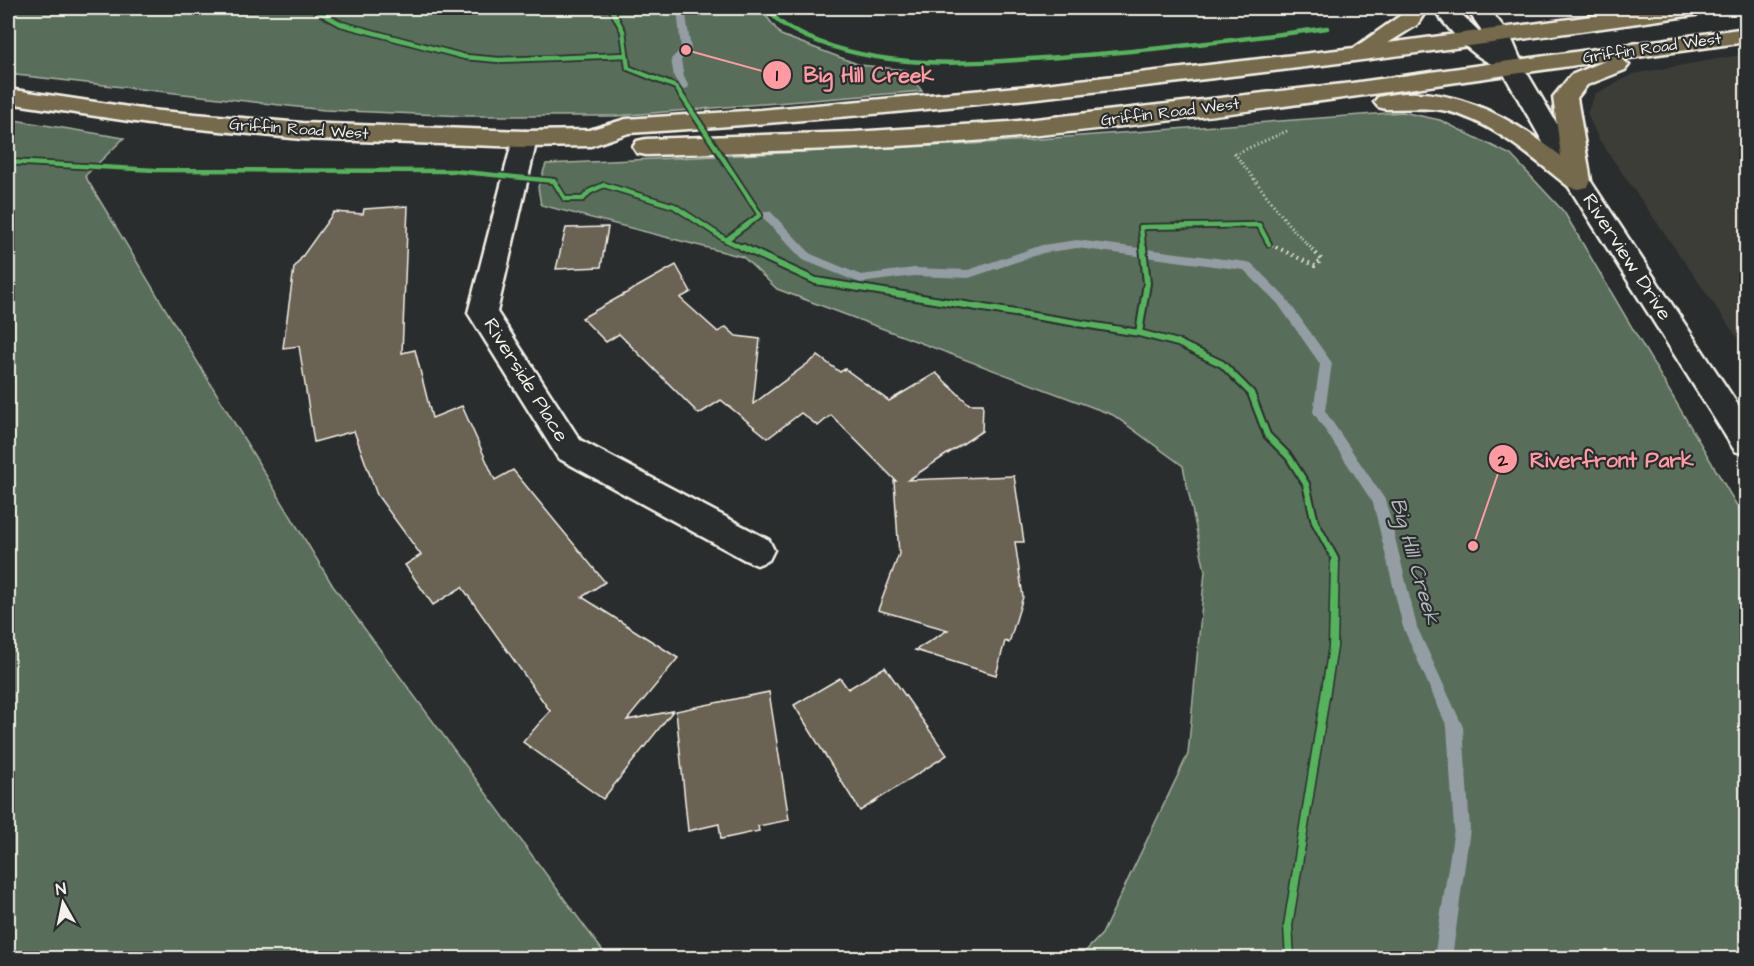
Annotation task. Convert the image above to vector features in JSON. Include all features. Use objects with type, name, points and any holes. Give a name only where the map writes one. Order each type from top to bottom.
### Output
[{"type":"main road","points":[[1352,55],[1409,20],[1417,8]]},
{"type":"main road","points":[[1562,8],[1628,17]]},
{"type":"main road","name":"Griffin Road West","points":[[591,138],[626,126],[906,106],[1202,75],[1695,8]]},
{"type":"main road","name":"Griffin Road West","points":[[8,96],[149,117],[302,131],[525,139],[591,138],[624,148],[854,140],[1009,130],[1252,102],[1746,35]]},
{"type":"main road","points":[[1578,181],[1565,97],[1571,87],[1589,75],[1669,46]]},
{"type":"main road","points":[[1252,102],[1449,104],[1476,114],[1504,129],[1578,181]]},
{"type":"street","points":[[1444,8],[1472,39],[1512,68]]},
{"type":"street","points":[[1477,8],[1499,35],[1512,68]]},
{"type":"street","name":"Riverview Drive","points":[[1512,68],[1578,181],[1746,442]]},
{"type":"street","name":"Riverside Place","points":[[525,139],[482,313],[569,449],[757,550]]},
{"type":"path","points":[[1264,235],[1269,244],[1305,263],[1315,266],[1322,260],[1289,225],[1235,154],[1295,128]]},
{"type":"shaded area","points":[[1746,54],[1746,350],[1598,138],[1587,113],[1595,94],[1633,74]]},
{"type":"green space","points":[[8,8],[760,8],[781,35],[860,65],[906,70],[922,91],[616,116],[465,116],[324,110],[8,74]]},
{"type":"green space","points":[[1402,112],[1440,120],[1511,155],[1564,212],[1746,521],[1746,958],[1079,958],[1102,934],[1188,754],[1205,571],[1183,466],[1113,415],[777,289],[743,257],[541,205],[538,187],[546,164],[972,144]]},
{"type":"green space","points":[[8,119],[124,138],[85,176],[333,586],[608,958],[8,958]]},
{"type":"building","points":[[408,206],[402,353],[415,350],[432,418],[462,406],[495,480],[513,470],[605,582],[582,597],[678,658],[627,720],[673,711],[603,799],[523,742],[550,711],[462,587],[433,605],[405,565],[421,555],[377,495],[354,431],[314,442],[299,346],[283,348],[294,268],[334,212],[363,214],[364,209]]},
{"type":"building","points":[[608,227],[601,267],[556,269],[566,228]]},
{"type":"building","points":[[676,265],[691,292],[680,298],[718,332],[726,327],[736,336],[760,339],[753,404],[818,356],[840,372],[845,369],[889,401],[936,373],[969,404],[983,404],[982,431],[908,480],[1014,476],[1024,542],[1015,542],[1023,597],[1009,643],[1005,641],[996,675],[915,650],[948,630],[878,610],[899,554],[894,481],[896,481],[831,415],[818,426],[801,413],[768,438],[721,400],[699,414],[619,334],[606,342],[582,318]]},
{"type":"building","points":[[885,667],[947,755],[860,811],[794,705],[840,678],[848,689]]},
{"type":"building","points":[[769,692],[789,820],[758,826],[759,831],[721,839],[719,824],[688,831],[676,711]]},
{"type":"waterway","name":"Big Hill Creek","points":[[681,8],[686,50],[676,59],[679,77],[684,87]]},
{"type":"waterway","name":"Big Hill Creek","points":[[767,215],[807,257],[860,279],[914,272],[969,274],[1042,249],[1077,244],[1247,266],[1282,301],[1326,363],[1319,412],[1379,501],[1410,627],[1455,727],[1462,829],[1443,958]]},
{"type":"cycle path","points":[[312,8],[341,24],[465,57],[499,60],[626,55]]},
{"type":"cycle path","points":[[611,8],[623,31],[628,68],[676,87],[760,215],[726,240]]},
{"type":"cycle path","points":[[768,8],[773,16],[784,25],[827,46],[888,60],[920,62],[984,62],[1117,53],[1327,28]]},
{"type":"cycle path","points":[[8,162],[155,170],[408,169],[500,174],[554,181],[565,199],[583,199],[589,192],[604,185],[651,197],[674,206],[726,240],[816,281],[1139,333],[1178,343],[1222,364],[1251,393],[1267,435],[1289,457],[1306,484],[1315,522],[1335,559],[1333,647],[1288,926],[1290,958]]},
{"type":"cycle path","points":[[1139,333],[1147,283],[1141,227],[1259,225],[1269,244]]},
{"type":"place","name":"Big Hill Creek","points":[[686,50]]},
{"type":"place","name":"Riverfront Park","points":[[1473,546]]}]
